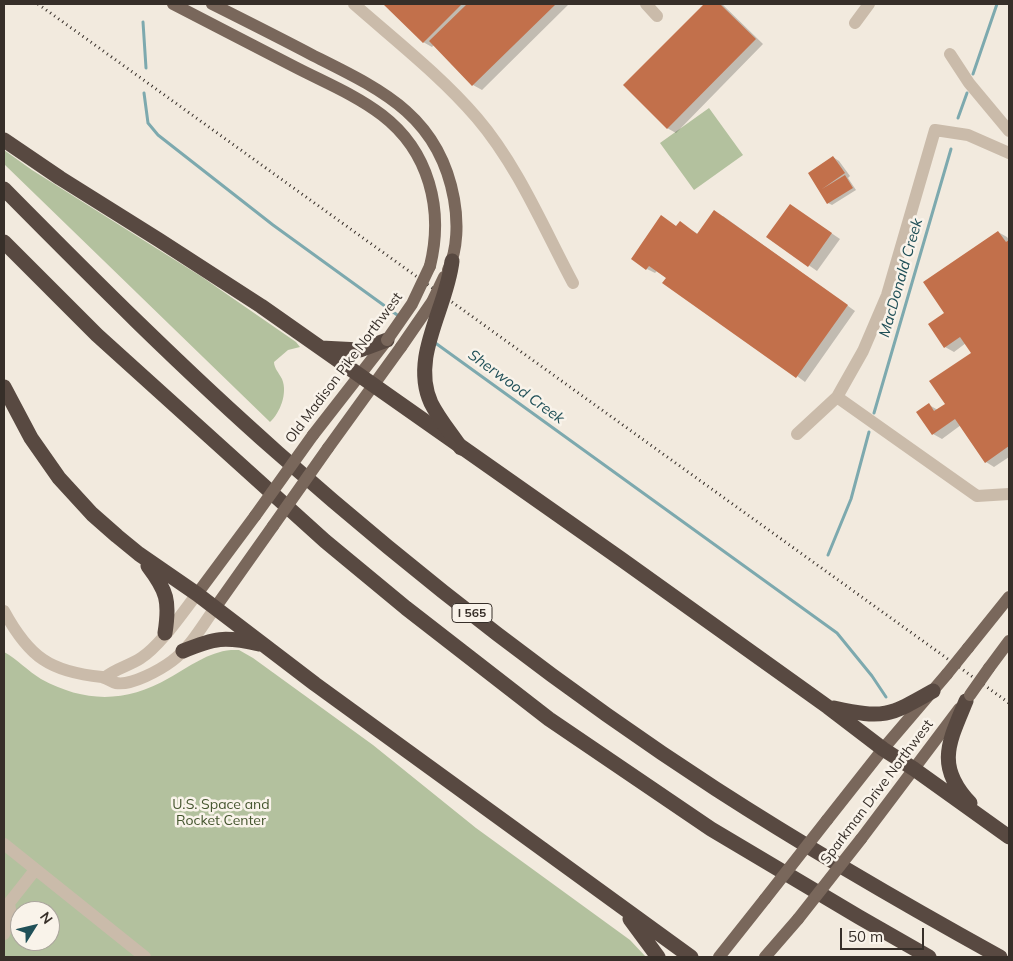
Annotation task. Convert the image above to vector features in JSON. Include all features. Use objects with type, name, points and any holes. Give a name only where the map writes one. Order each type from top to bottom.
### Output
[{"type":"highway","points":[[4,140],[60,178],[218,278],[320,348],[629,564],[828,707],[883,749],[1009,837]]},
{"type":"highway","name":"I 565","points":[[4,189],[101,287],[225,406],[388,547],[492,629],[610,716],[714,788],[869,883],[1000,957]]},
{"type":"highway","name":"I 565","points":[[4,242],[119,356],[325,541],[421,620],[549,719],[711,829],[929,957]]},
{"type":"highway","points":[[452,262],[450,280],[426,355],[425,378],[427,390],[436,412],[461,448]]},
{"type":"highway","points":[[320,348],[360,350],[387,340]]},
{"type":"highway","points":[[4,387],[31,438],[59,478],[92,514],[139,554],[197,594],[315,684],[691,957]]},
{"type":"highway","points":[[139,554],[159,580],[166,594],[168,603],[165,633]]},
{"type":"highway","points":[[183,651],[209,640],[222,638],[238,639],[266,646]]},
{"type":"highway","points":[[828,707],[861,714],[886,714],[902,709],[933,691]]},
{"type":"highway","points":[[968,698],[951,737],[948,749],[949,768],[956,785],[964,796],[991,824]]},
{"type":"highway","points":[[618,904],[658,957]]},
{"type":"main road","name":"Old Madison Pike Northwest","points":[[173,4],[347,94],[381,115],[393,125],[418,158],[424,170],[432,197],[436,224],[430,266],[412,304],[387,340],[313,435],[197,594]]},
{"type":"main road","points":[[212,4],[367,83],[400,105],[419,123],[437,149],[446,168],[452,190],[456,220],[452,262],[432,302],[215,608]]},
{"type":"main road","name":"Sparkman Drive Northwest","points":[[719,957],[883,749],[1009,597]]},
{"type":"main road","name":"Sparkman Drive Northwest","points":[[765,957],[798,919],[861,839],[1009,641]]},
{"type":"street","points":[[354,4],[435,75],[478,119],[510,164],[574,283]]},
{"type":"street","points":[[646,4],[657,16]]},
{"type":"street","points":[[855,23],[869,4]]},
{"type":"street","points":[[950,54],[970,83],[1009,131]]},
{"type":"street","points":[[797,434],[837,397],[863,351],[887,295],[935,130],[968,135],[1009,152]]},
{"type":"street","points":[[837,397],[977,496],[1009,494]]},
{"type":"street","points":[[104,678],[113,670],[141,658],[152,650],[197,594]]},
{"type":"street","points":[[5,615],[28,648],[47,663],[74,674],[104,678],[118,683],[136,680],[155,672],[172,661],[183,651],[215,608]]},
{"type":"street","points":[[4,844],[145,957]]},
{"type":"street","points":[[4,934],[10,916],[6,903],[35,870]]},
{"type":"green space","points":[[709,108],[743,155],[694,190],[660,143]]},
{"type":"green space","points":[[4,150],[32,170],[202,277],[296,342],[300,347],[288,350],[274,362],[284,384],[284,390],[280,408],[270,422],[4,164]]},
{"type":"green space","name":"U.S. Space and Rocket Center","points":[[239,650],[253,658],[373,745],[476,828],[630,940],[646,957],[4,957],[4,652],[41,679],[57,687],[89,696],[105,697],[121,696],[153,686],[223,651]]},
{"type":"building","points":[[383,4],[462,4],[423,43]]},
{"type":"building","points":[[467,4],[556,4],[472,86],[429,41]]},
{"type":"building","points":[[704,4],[720,4],[756,39],[667,129],[623,85]]},
{"type":"building","points":[[833,156],[845,173],[822,189],[845,175],[853,188],[827,204],[808,173]]},
{"type":"building","points":[[790,204],[832,233],[808,267],[766,237]]},
{"type":"building","points":[[714,210],[848,305],[796,378],[662,283],[666,278],[649,266],[646,270],[631,259],[661,215],[676,226],[680,221],[697,234]]},
{"type":"building","points":[[998,231],[1006,242],[1009,240],[1009,446],[985,463],[955,419],[932,435],[916,412],[929,403],[934,411],[945,404],[929,381],[971,353],[960,337],[944,348],[928,324],[944,313],[923,282]]},
{"type":"waterway","name":"MacDonald Creek","points":[[973,74],[997,4]]},
{"type":"waterway","name":"Sherwood Creek","points":[[143,22],[146,68]]},
{"type":"waterway","name":"Sherwood Creek","points":[[144,93],[148,123],[158,135],[273,225],[400,317]]},
{"type":"waterway","points":[[958,118],[967,93]]},
{"type":"waterway","name":"MacDonald Creek","points":[[874,413],[951,149]]},
{"type":"waterway","name":"Sherwood Creek","points":[[434,342],[837,633],[872,676],[886,697]]},
{"type":"waterway","name":"MacDonald Creek","points":[[828,555],[851,499],[869,432]]},
{"type":"railway","points":[[38,4],[1009,703]]}]
